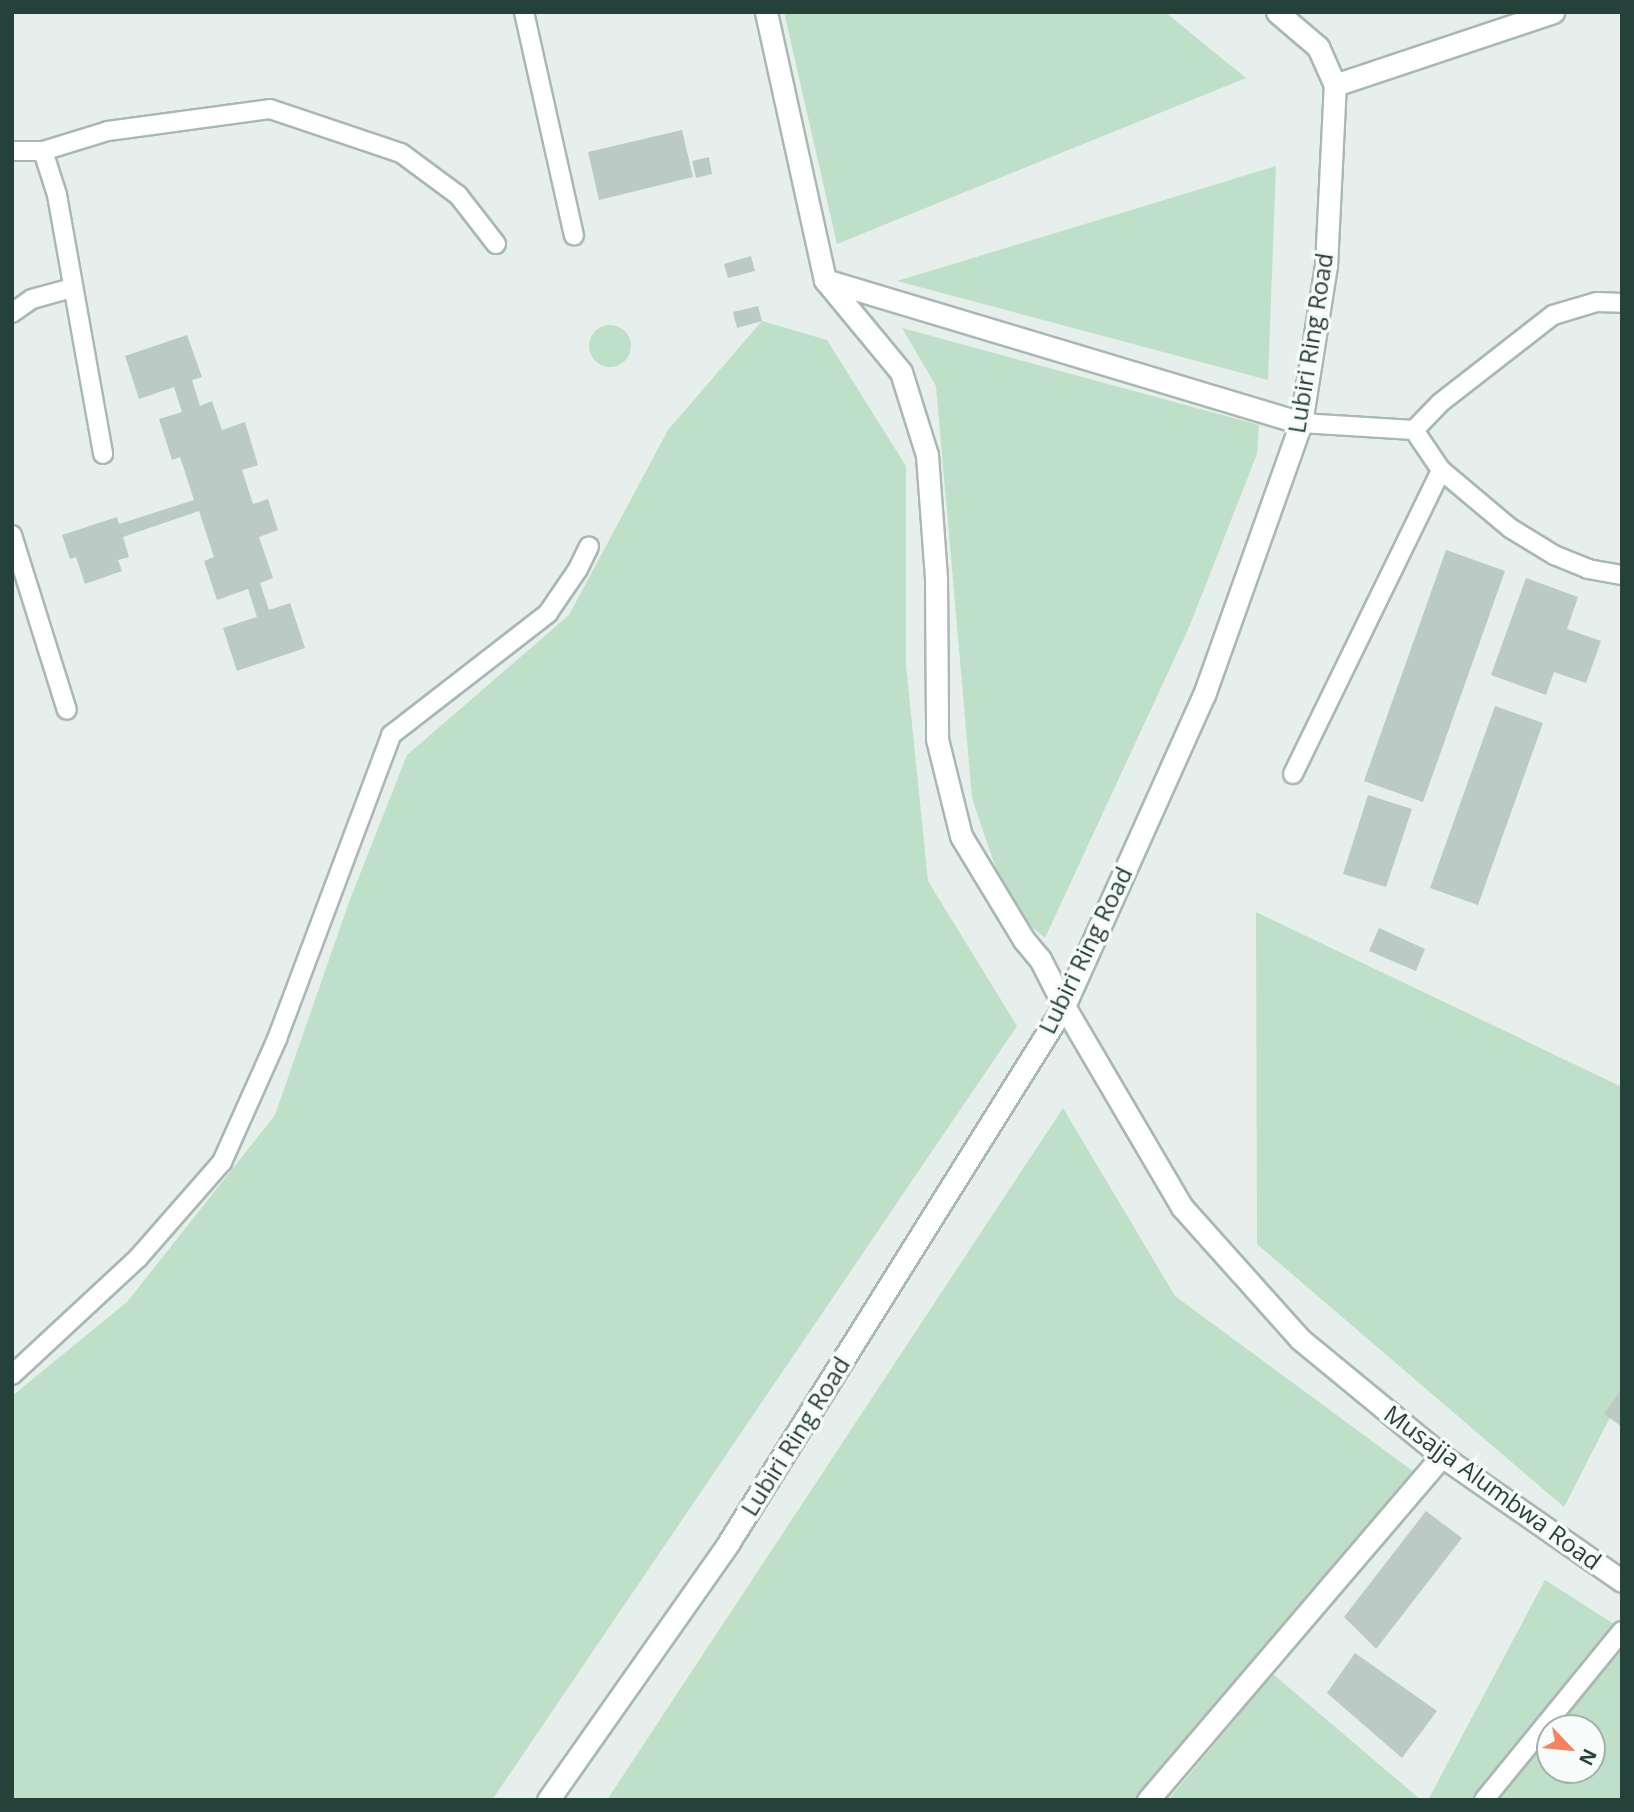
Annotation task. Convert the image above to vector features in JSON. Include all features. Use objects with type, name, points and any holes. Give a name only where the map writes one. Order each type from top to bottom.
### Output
[{"type":"street","points":[[766,12],[825,281],[1301,423]]},
{"type":"street","name":"Lubiri Ring Road","points":[[548,1800],[729,1542],[1063,1006],[1204,695],[1301,423],[1326,266],[1335,85],[1318,47],[1277,12]]},
{"type":"street","points":[[1335,85],[1542,14]]},
{"type":"street","name":"Musajja Alumbwa Road","points":[[825,281],[901,372],[927,455],[936,578],[937,739],[961,836],[1024,940],[1040,959],[1063,1006],[1182,1207],[1300,1339],[1442,1456],[1622,1581]]},
{"type":"street","points":[[1148,1800],[1442,1456]]},
{"type":"lane","points":[[524,12],[574,235]]},
{"type":"lane","points":[[12,151],[43,151],[108,131],[270,109],[401,153],[458,195],[496,244]]},
{"type":"lane","points":[[43,151],[57,195],[103,454]]},
{"type":"lane","points":[[12,313],[32,299],[72,288]]},
{"type":"lane","points":[[1301,423],[1414,430],[1440,403],[1553,315],[1597,302],[1622,303]]},
{"type":"lane","points":[[1414,430],[1441,470],[1510,528],[1554,555],[1588,569],[1622,575]]},
{"type":"lane","points":[[1293,774],[1441,470]]},
{"type":"lane","points":[[12,535],[67,710]]},
{"type":"lane","points":[[12,1375],[138,1258],[222,1162],[277,1039],[391,735],[548,613],[578,569],[589,546]]},
{"type":"lane","points":[[1484,1800],[1622,1631]]},
{"type":"green space","points":[[784,12],[1165,12],[1246,78],[837,244]]},
{"type":"green space","points":[[1276,166],[1268,380],[897,281]]},
{"type":"green space","points":[[762,321],[827,340],[906,466],[906,665],[928,881],[1017,1026],[492,1800],[12,1800],[12,1396],[127,1302],[275,1115],[349,902],[407,755],[569,615],[668,430]]},
{"type":"green space","points":[[610,325],[625,331],[631,346],[625,361],[610,367],[595,361],[589,346],[595,331]]},
{"type":"green space","points":[[902,328],[1259,425],[1257,454],[1190,625],[1045,938],[1031,926],[996,869],[972,798],[936,386]]},
{"type":"green space","points":[[1256,912],[1622,1087],[1622,1394],[1564,1507],[1257,1244]]},
{"type":"green space","points":[[1063,1108],[1175,1296],[1414,1472],[1280,1641],[1143,1800],[607,1800]]},
{"type":"green space","points":[[1545,1580],[1622,1629],[1622,1800],[1428,1800]]},
{"type":"green space","points":[[1273,1674],[1421,1800],[1168,1800]]},
{"type":"building","points":[[682,130],[693,177],[599,200],[588,152]]},
{"type":"building","points":[[709,157],[712,174],[696,178],[692,161]]},
{"type":"building","points":[[751,256],[755,271],[728,278],[724,264]]},
{"type":"building","points":[[758,306],[762,321],[737,328],[733,312]]},
{"type":"building","points":[[187,335],[202,377],[192,380],[200,406],[212,401],[222,430],[245,422],[258,465],[242,470],[253,504],[268,499],[278,530],[259,537],[273,578],[260,583],[269,610],[290,603],[305,648],[237,671],[223,628],[257,617],[248,589],[217,600],[204,561],[214,557],[199,511],[123,537],[129,557],[118,560],[122,571],[85,584],[76,557],[70,559],[62,535],[117,517],[119,524],[194,500],[180,457],[172,460],[159,419],[182,412],[174,387],[139,399],[125,356]]},
{"type":"building","points":[[1446,550],[1505,571],[1423,802],[1364,781]]},
{"type":"building","points":[[1526,578],[1578,597],[1567,629],[1601,641],[1586,683],[1554,672],[1546,695],[1491,675]]},
{"type":"building","points":[[1495,706],[1543,723],[1478,905],[1430,888]]},
{"type":"building","points":[[1368,795],[1412,809],[1386,887],[1343,874]]},
{"type":"building","points":[[1379,928],[1425,949],[1416,971],[1369,951]]},
{"type":"building","points":[[1622,1389],[1622,1427],[1604,1414]]},
{"type":"building","points":[[1426,1511],[1462,1538],[1376,1649],[1344,1617]]},
{"type":"building","points":[[1355,1653],[1437,1711],[1402,1758],[1327,1693]]}]
